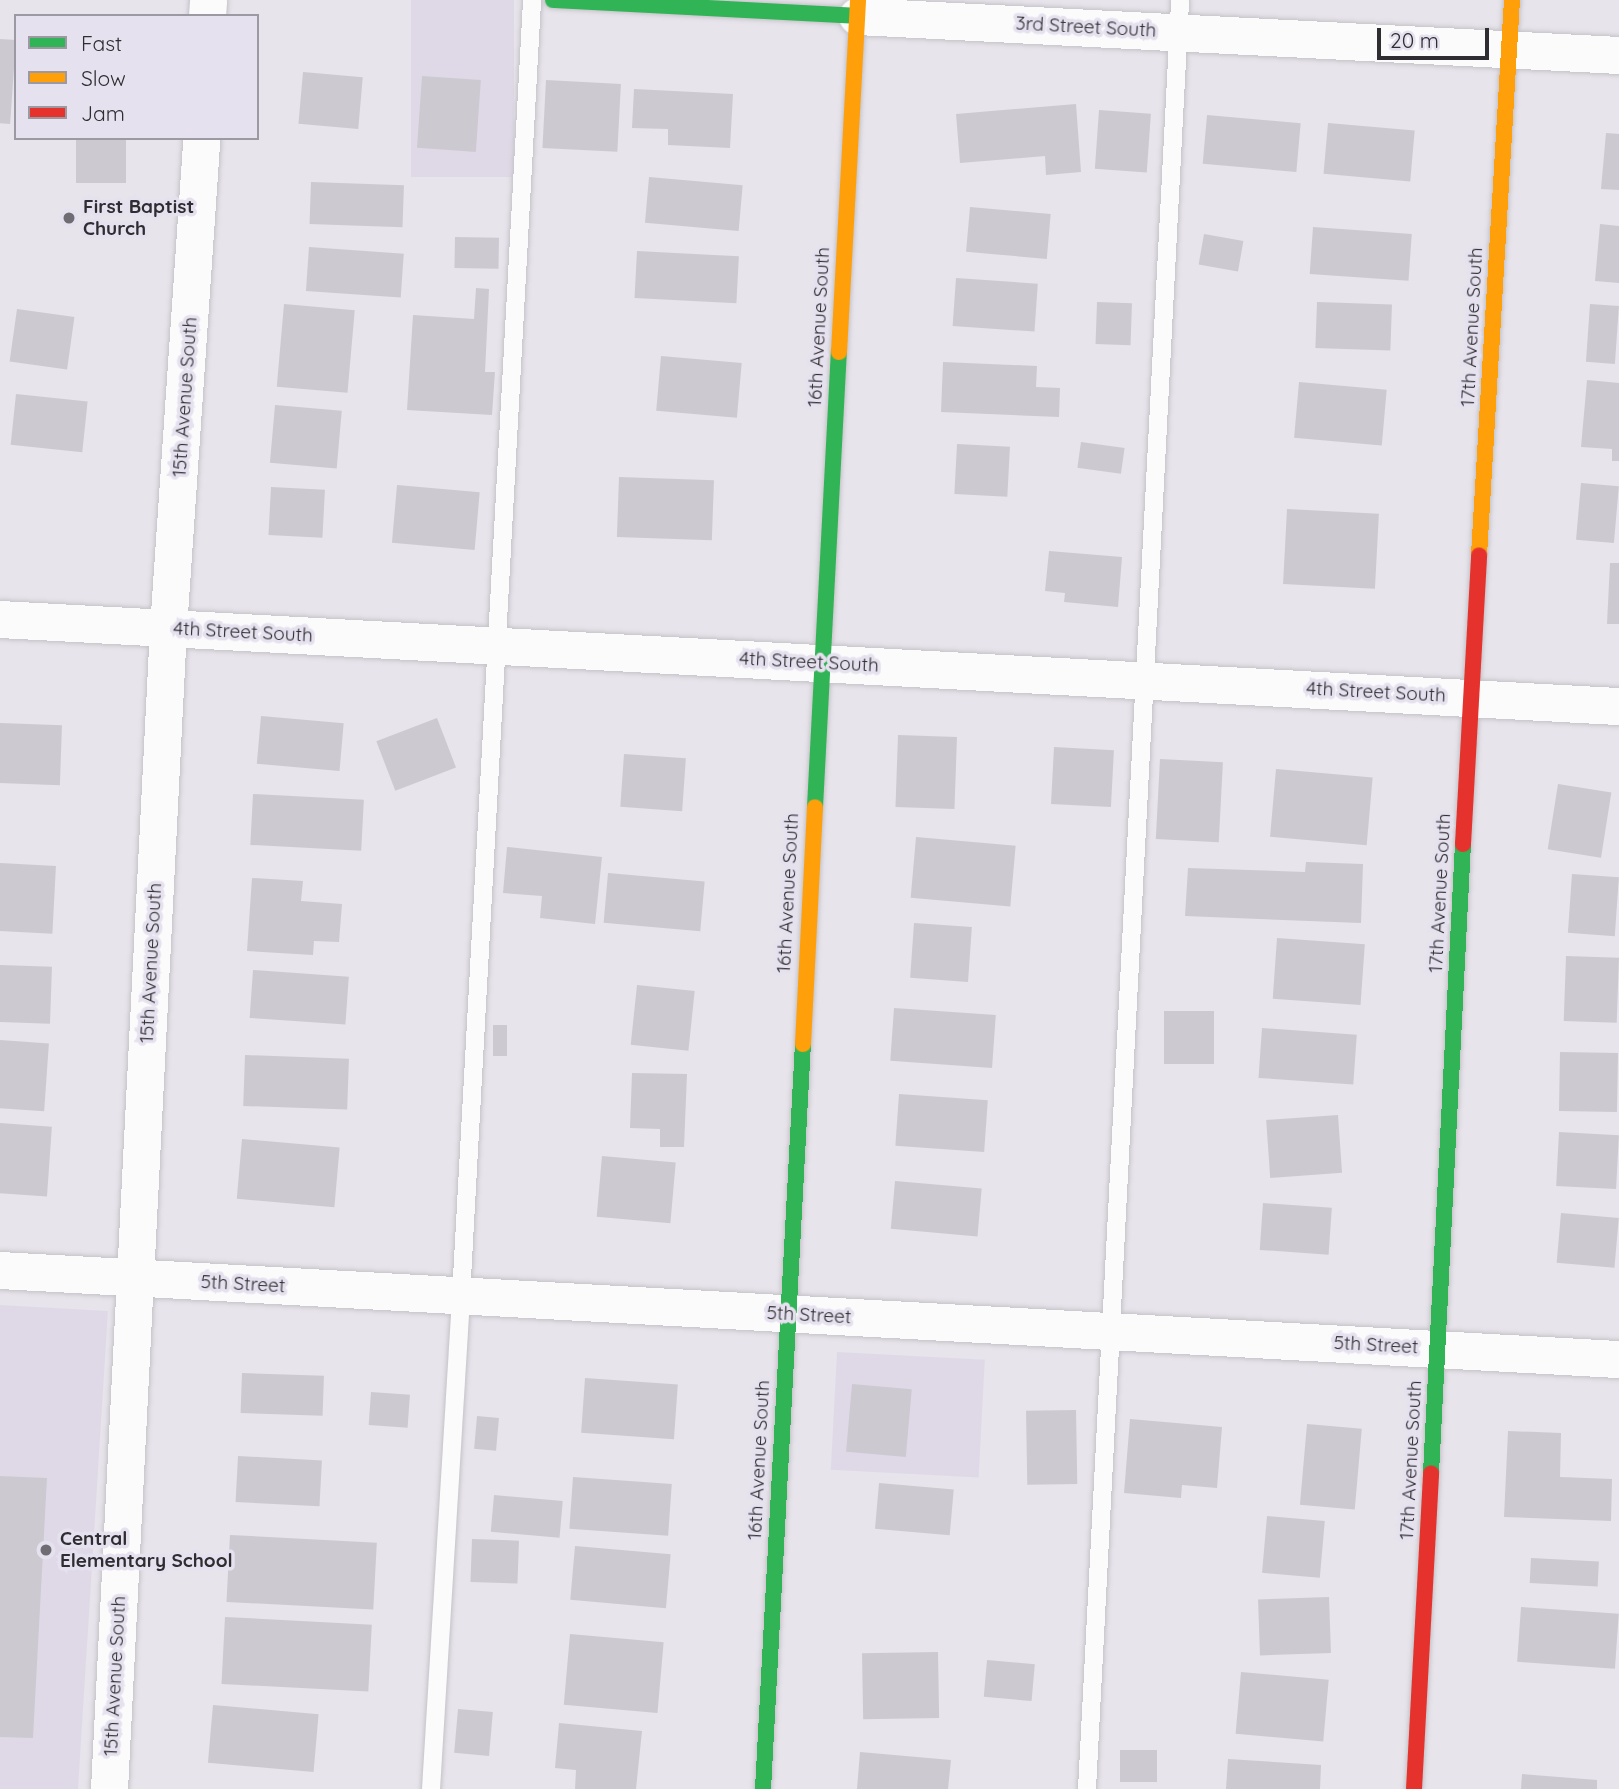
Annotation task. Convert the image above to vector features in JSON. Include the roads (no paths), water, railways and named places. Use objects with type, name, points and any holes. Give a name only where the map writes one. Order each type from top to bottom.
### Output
[{"type":"street","name":"3rd Street South","points":[[553,0],[1180,16],[1509,50],[1619,55]]},
{"type":"street","name":"17th Avenue South","points":[[1415,1789],[1471,697],[1512,0]]},
{"type":"street","name":"16th Avenue South","points":[[762,1789],[858,8]]},
{"type":"street","name":"15th Avenue South","points":[[109,1789],[168,628],[201,140]]},
{"type":"street","name":"4th Street South","points":[[0,619],[1619,706]]},
{"type":"street","name":"5th Street","points":[[0,1270],[1619,1359]]},
{"type":"lane","points":[[431,1789],[498,645],[532,0]]},
{"type":"lane","points":[[1087,1789],[1180,16]]},
{"type":"place","name":"First Baptist Church","points":[[69,218]]},
{"type":"place","name":"Central Elementary School","points":[[46,1550]]}]
